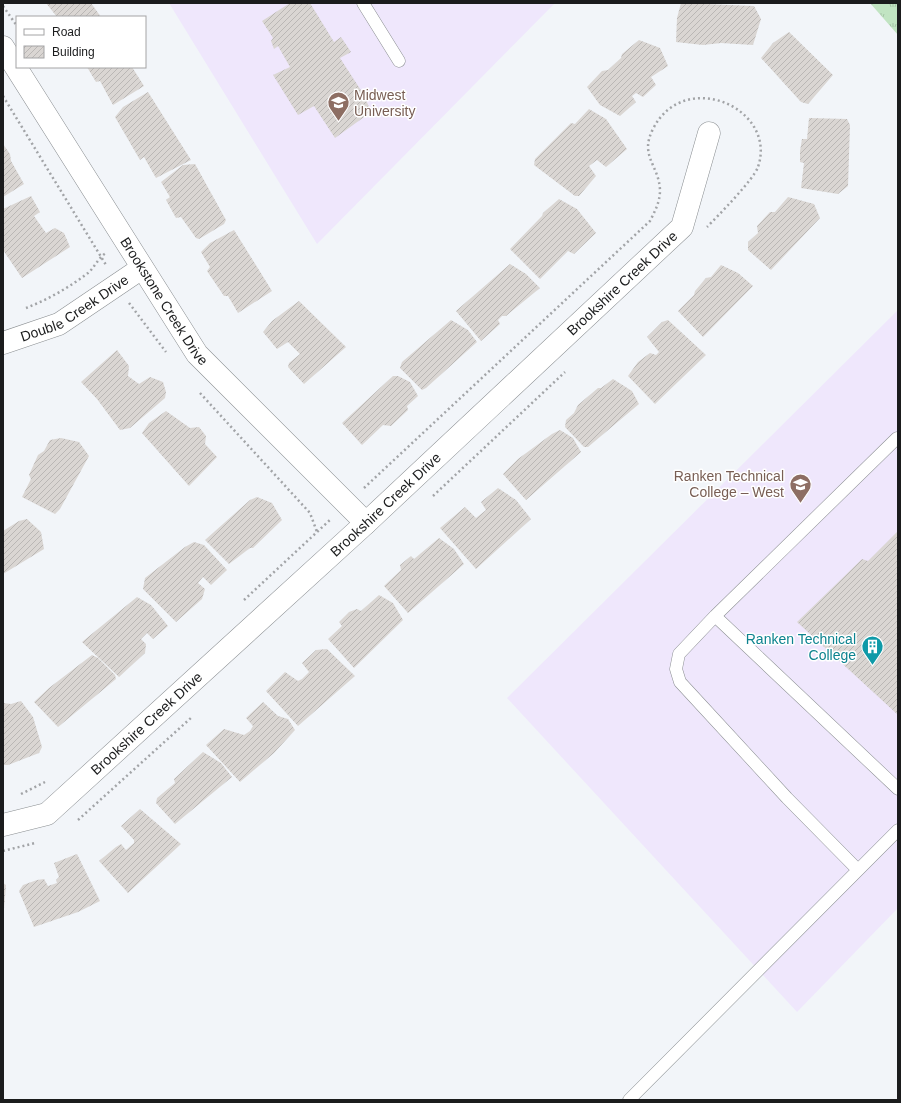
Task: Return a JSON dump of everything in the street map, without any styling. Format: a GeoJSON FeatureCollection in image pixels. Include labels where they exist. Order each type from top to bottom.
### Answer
{"type":"FeatureCollection","features":[{"type":"Feature","properties":{"kind":"street","name":"Brookstone Creek Drive"},"geometry":{"type":"LineString","coordinates":[[3,47],[16,68]]}},
{"type":"Feature","properties":{"kind":"street","name":"Brookstone Creek Drive"},"geometry":{"type":"LineString","coordinates":[[16,68],[197,354],[373,516]]}},
{"type":"Feature","properties":{"kind":"street","name":"Brookshire Creek Drive"},"geometry":{"type":"LineString","coordinates":[[3,825],[47,814],[373,516],[682,227],[710,133]]}},
{"type":"Feature","properties":{"kind":"street","name":"Double Creek Drive"},"geometry":{"type":"LineString","coordinates":[[3,343],[59,324],[142,268]]}},
{"type":"Feature","properties":{"kind":"lane"},"geometry":{"type":"LineString","coordinates":[[363,3],[399,61]]}},
{"type":"Feature","properties":{"kind":"lane"},"geometry":{"type":"LineString","coordinates":[[857,869],[787,798],[680,682],[676,669],[679,654],[715,616],[897,438]]}},
{"type":"Feature","properties":{"kind":"lane"},"geometry":{"type":"LineString","coordinates":[[715,616],[898,790]]}},
{"type":"Feature","properties":{"kind":"lane"},"geometry":{"type":"LineString","coordinates":[[629,1100],[857,869],[898,830]]}},
{"type":"Feature","properties":{"kind":"path"},"geometry":{"type":"LineString","coordinates":[[3,6],[16,25]]}},
{"type":"Feature","properties":{"kind":"path"},"geometry":{"type":"LineString","coordinates":[[22,310],[41,302],[89,272],[101,256],[126,242]]}},
{"type":"Feature","properties":{"kind":"path"},"geometry":{"type":"LineString","coordinates":[[362,490],[373,516]]}},
{"type":"Feature","properties":{"kind":"shaded area","name":"Midwest University"},"geometry":{"type":"Polygon","coordinates":[[[169,3],[555,3],[317,244],[169,3]]]}},
{"type":"Feature","properties":{"kind":"shaded area","name":"Ranken Technical College – West"},"geometry":{"type":"Polygon","coordinates":[[[898,310],[898,908],[797,1012],[507,698],[898,310]]]}},
{"type":"Feature","properties":{"kind":"green space"},"geometry":{"type":"Polygon","coordinates":[[[870,3],[898,3],[898,35],[870,3]]]}},
{"type":"Feature","properties":{"kind":"building"},"geometry":{"type":"Polygon","coordinates":[[[46,3],[91,3],[100,16],[56,16],[46,3]]]}},
{"type":"Feature","properties":{"kind":"building"},"geometry":{"type":"Polygon","coordinates":[[[290,3],[310,3],[334,42],[341,37],[351,52],[340,58],[364,95],[371,112],[335,138],[314,106],[298,115],[273,75],[290,67],[278,46],[274,49],[271,41],[273,38],[262,21],[290,3]]]}},
{"type":"Feature","properties":{"kind":"building"},"geometry":{"type":"Polygon","coordinates":[[[681,3],[754,6],[761,19],[753,45],[721,43],[703,45],[676,42],[677,18],[681,3]]]}},
{"type":"Feature","properties":{"kind":"building"},"geometry":{"type":"Polygon","coordinates":[[[789,32],[833,75],[808,104],[801,102],[761,58],[773,43],[789,32]]]}},
{"type":"Feature","properties":{"kind":"building"},"geometry":{"type":"Polygon","coordinates":[[[639,40],[660,48],[668,66],[651,77],[656,85],[643,97],[636,93],[632,96],[636,102],[620,116],[600,105],[587,87],[602,71],[608,70],[621,58],[622,54],[639,40]]]}},
{"type":"Feature","properties":{"kind":"building"},"geometry":{"type":"Polygon","coordinates":[[[88,68],[133,68],[144,86],[113,105],[100,81],[96,82],[88,68]]]}},
{"type":"Feature","properties":{"kind":"building"},"geometry":{"type":"Polygon","coordinates":[[[148,92],[191,160],[156,178],[144,157],[140,160],[115,117],[123,107],[148,92]]]}},
{"type":"Feature","properties":{"kind":"building"},"geometry":{"type":"Polygon","coordinates":[[[589,109],[606,119],[627,149],[606,167],[597,160],[589,166],[596,176],[579,196],[575,196],[534,165],[535,159],[571,123],[575,124],[589,109]]]}},
{"type":"Feature","properties":{"kind":"building"},"geometry":{"type":"Polygon","coordinates":[[[809,118],[847,119],[850,125],[848,186],[838,194],[801,188],[804,163],[800,162],[800,151],[802,139],[807,139],[809,118]]]}},
{"type":"Feature","properties":{"kind":"building"},"geometry":{"type":"Polygon","coordinates":[[[3,144],[10,154],[11,161],[24,184],[3,197],[3,144]]]}},
{"type":"Feature","properties":{"kind":"building"},"geometry":{"type":"Polygon","coordinates":[[[195,164],[226,220],[224,224],[199,239],[196,238],[181,217],[176,218],[166,200],[170,197],[161,182],[183,165],[195,164]]]}},
{"type":"Feature","properties":{"kind":"building"},"geometry":{"type":"Polygon","coordinates":[[[31,196],[40,212],[34,216],[46,233],[55,228],[64,233],[70,247],[22,278],[3,250],[3,209],[31,196]]]}},
{"type":"Feature","properties":{"kind":"building"},"geometry":{"type":"Polygon","coordinates":[[[788,197],[814,204],[820,218],[771,270],[748,250],[748,242],[758,233],[757,226],[770,212],[775,212],[788,197]]]}},
{"type":"Feature","properties":{"kind":"building"},"geometry":{"type":"Polygon","coordinates":[[[559,199],[577,209],[596,233],[574,254],[568,251],[540,279],[510,249],[542,216],[543,213],[559,199]]]}},
{"type":"Feature","properties":{"kind":"building"},"geometry":{"type":"Polygon","coordinates":[[[234,230],[272,291],[238,313],[228,296],[224,296],[207,271],[210,267],[201,252],[210,243],[234,230]]]}},
{"type":"Feature","properties":{"kind":"building"},"geometry":{"type":"Polygon","coordinates":[[[510,264],[526,274],[540,288],[506,316],[502,316],[498,320],[500,324],[481,341],[456,311],[510,264]]]}},
{"type":"Feature","properties":{"kind":"building"},"geometry":{"type":"Polygon","coordinates":[[[721,265],[738,273],[753,286],[703,337],[678,311],[694,295],[695,291],[706,278],[711,277],[721,265]]]}},
{"type":"Feature","properties":{"kind":"building"},"geometry":{"type":"Polygon","coordinates":[[[299,301],[346,347],[304,384],[288,367],[289,363],[300,354],[288,342],[277,349],[263,332],[272,321],[299,301]]]}},
{"type":"Feature","properties":{"kind":"building"},"geometry":{"type":"Polygon","coordinates":[[[451,320],[468,330],[477,342],[422,390],[400,368],[402,362],[451,320]]]}},
{"type":"Feature","properties":{"kind":"building"},"geometry":{"type":"Polygon","coordinates":[[[668,320],[706,355],[655,404],[628,376],[638,362],[650,353],[656,355],[659,352],[647,337],[662,322],[668,320]]]}},
{"type":"Feature","properties":{"kind":"building"},"geometry":{"type":"Polygon","coordinates":[[[117,350],[129,366],[128,376],[139,384],[150,377],[163,382],[166,392],[165,398],[130,428],[120,430],[97,399],[81,382],[117,350]]]}},
{"type":"Feature","properties":{"kind":"building"},"geometry":{"type":"Polygon","coordinates":[[[393,376],[398,376],[410,382],[418,396],[407,406],[408,410],[391,426],[383,425],[362,445],[342,423],[393,376]]]}},
{"type":"Feature","properties":{"kind":"building"},"geometry":{"type":"Polygon","coordinates":[[[613,379],[632,391],[639,404],[588,447],[584,447],[565,427],[566,420],[574,413],[578,405],[598,388],[601,388],[613,379]]]}},
{"type":"Feature","properties":{"kind":"building"},"geometry":{"type":"Polygon","coordinates":[[[166,411],[190,428],[199,427],[206,436],[205,444],[217,457],[189,486],[142,433],[149,423],[166,411]]]}},
{"type":"Feature","properties":{"kind":"building"},"geometry":{"type":"Polygon","coordinates":[[[560,430],[573,438],[581,452],[526,500],[503,474],[518,459],[552,434],[560,430]]]}},
{"type":"Feature","properties":{"kind":"building"},"geometry":{"type":"Polygon","coordinates":[[[61,438],[79,442],[89,456],[60,509],[55,514],[22,497],[31,479],[29,475],[38,455],[44,451],[50,440],[61,438]]]}},
{"type":"Feature","properties":{"kind":"building"},"geometry":{"type":"Polygon","coordinates":[[[498,488],[516,500],[531,519],[476,569],[440,528],[465,507],[476,518],[486,510],[481,502],[498,488]]]}},
{"type":"Feature","properties":{"kind":"building"},"geometry":{"type":"Polygon","coordinates":[[[257,497],[272,503],[282,520],[253,548],[250,548],[229,564],[205,540],[250,500],[257,497]]]}},
{"type":"Feature","properties":{"kind":"building"},"geometry":{"type":"Polygon","coordinates":[[[27,519],[41,532],[44,549],[3,574],[3,531],[19,521],[27,519]]]}},
{"type":"Feature","properties":{"kind":"building","name":"Ranken Technical College"},"geometry":{"type":"Polygon","coordinates":[[[898,531],[897,714],[797,622],[862,559],[868,561],[898,531]]]}},
{"type":"Feature","properties":{"kind":"building"},"geometry":{"type":"Polygon","coordinates":[[[439,538],[454,549],[464,564],[408,613],[384,586],[401,570],[400,565],[411,556],[414,559],[439,538]]]}},
{"type":"Feature","properties":{"kind":"building"},"geometry":{"type":"Polygon","coordinates":[[[194,542],[204,545],[227,570],[211,585],[203,577],[198,583],[205,589],[202,599],[176,622],[143,589],[145,578],[185,547],[194,542]]]}},
{"type":"Feature","properties":{"kind":"building"},"geometry":{"type":"Polygon","coordinates":[[[379,595],[393,603],[403,620],[354,668],[328,639],[342,626],[339,622],[349,612],[357,609],[361,611],[379,595]]]}},
{"type":"Feature","properties":{"kind":"building"},"geometry":{"type":"Polygon","coordinates":[[[137,597],[151,605],[168,626],[153,639],[147,633],[141,639],[146,644],[145,653],[119,677],[82,642],[137,597]]]}},
{"type":"Feature","properties":{"kind":"building"},"geometry":{"type":"Polygon","coordinates":[[[327,649],[355,676],[298,726],[266,691],[285,672],[298,681],[302,679],[309,672],[302,663],[316,650],[327,649]]]}},
{"type":"Feature","properties":{"kind":"building"},"geometry":{"type":"Polygon","coordinates":[[[92,655],[98,658],[115,675],[116,679],[58,727],[34,702],[49,688],[92,655]]]}},
{"type":"Feature","properties":{"kind":"building"},"geometry":{"type":"Polygon","coordinates":[[[21,701],[33,717],[42,747],[39,753],[8,765],[3,765],[3,703],[11,704],[21,701]]]}},
{"type":"Feature","properties":{"kind":"building"},"geometry":{"type":"Polygon","coordinates":[[[263,702],[278,716],[288,719],[295,730],[274,753],[240,782],[206,745],[224,729],[244,735],[250,731],[253,726],[246,718],[263,702]]]}},
{"type":"Feature","properties":{"kind":"building"},"geometry":{"type":"Polygon","coordinates":[[[203,752],[221,763],[232,777],[175,824],[156,803],[157,798],[175,783],[174,779],[203,752]]]}},
{"type":"Feature","properties":{"kind":"building"},"geometry":{"type":"Polygon","coordinates":[[[140,809],[181,844],[128,893],[99,861],[121,844],[126,850],[134,843],[134,840],[121,826],[140,809]]]}},
{"type":"Feature","properties":{"kind":"building"},"geometry":{"type":"Polygon","coordinates":[[[77,854],[100,901],[78,912],[34,927],[19,891],[23,885],[37,880],[44,879],[48,886],[57,883],[56,880],[59,877],[54,863],[77,854]]]}},
{"type":"Feature","properties":{"kind":"building"},"geometry":{"type":"Polygon","coordinates":[[[3,883],[6,885],[4,909],[3,909],[3,883]]]}},
{"type":"Feature","properties":{"kind":"place","name":"Midwest University"},"geometry":{"type":"Point","coordinates":[339,122]}},
{"type":"Feature","properties":{"kind":"place","name":"Ranken Technical College – West"},"geometry":{"type":"Point","coordinates":[800,504]}},
{"type":"Feature","properties":{"kind":"place","name":"Ranken Technical College"},"geometry":{"type":"Point","coordinates":[872,666]}}]}
